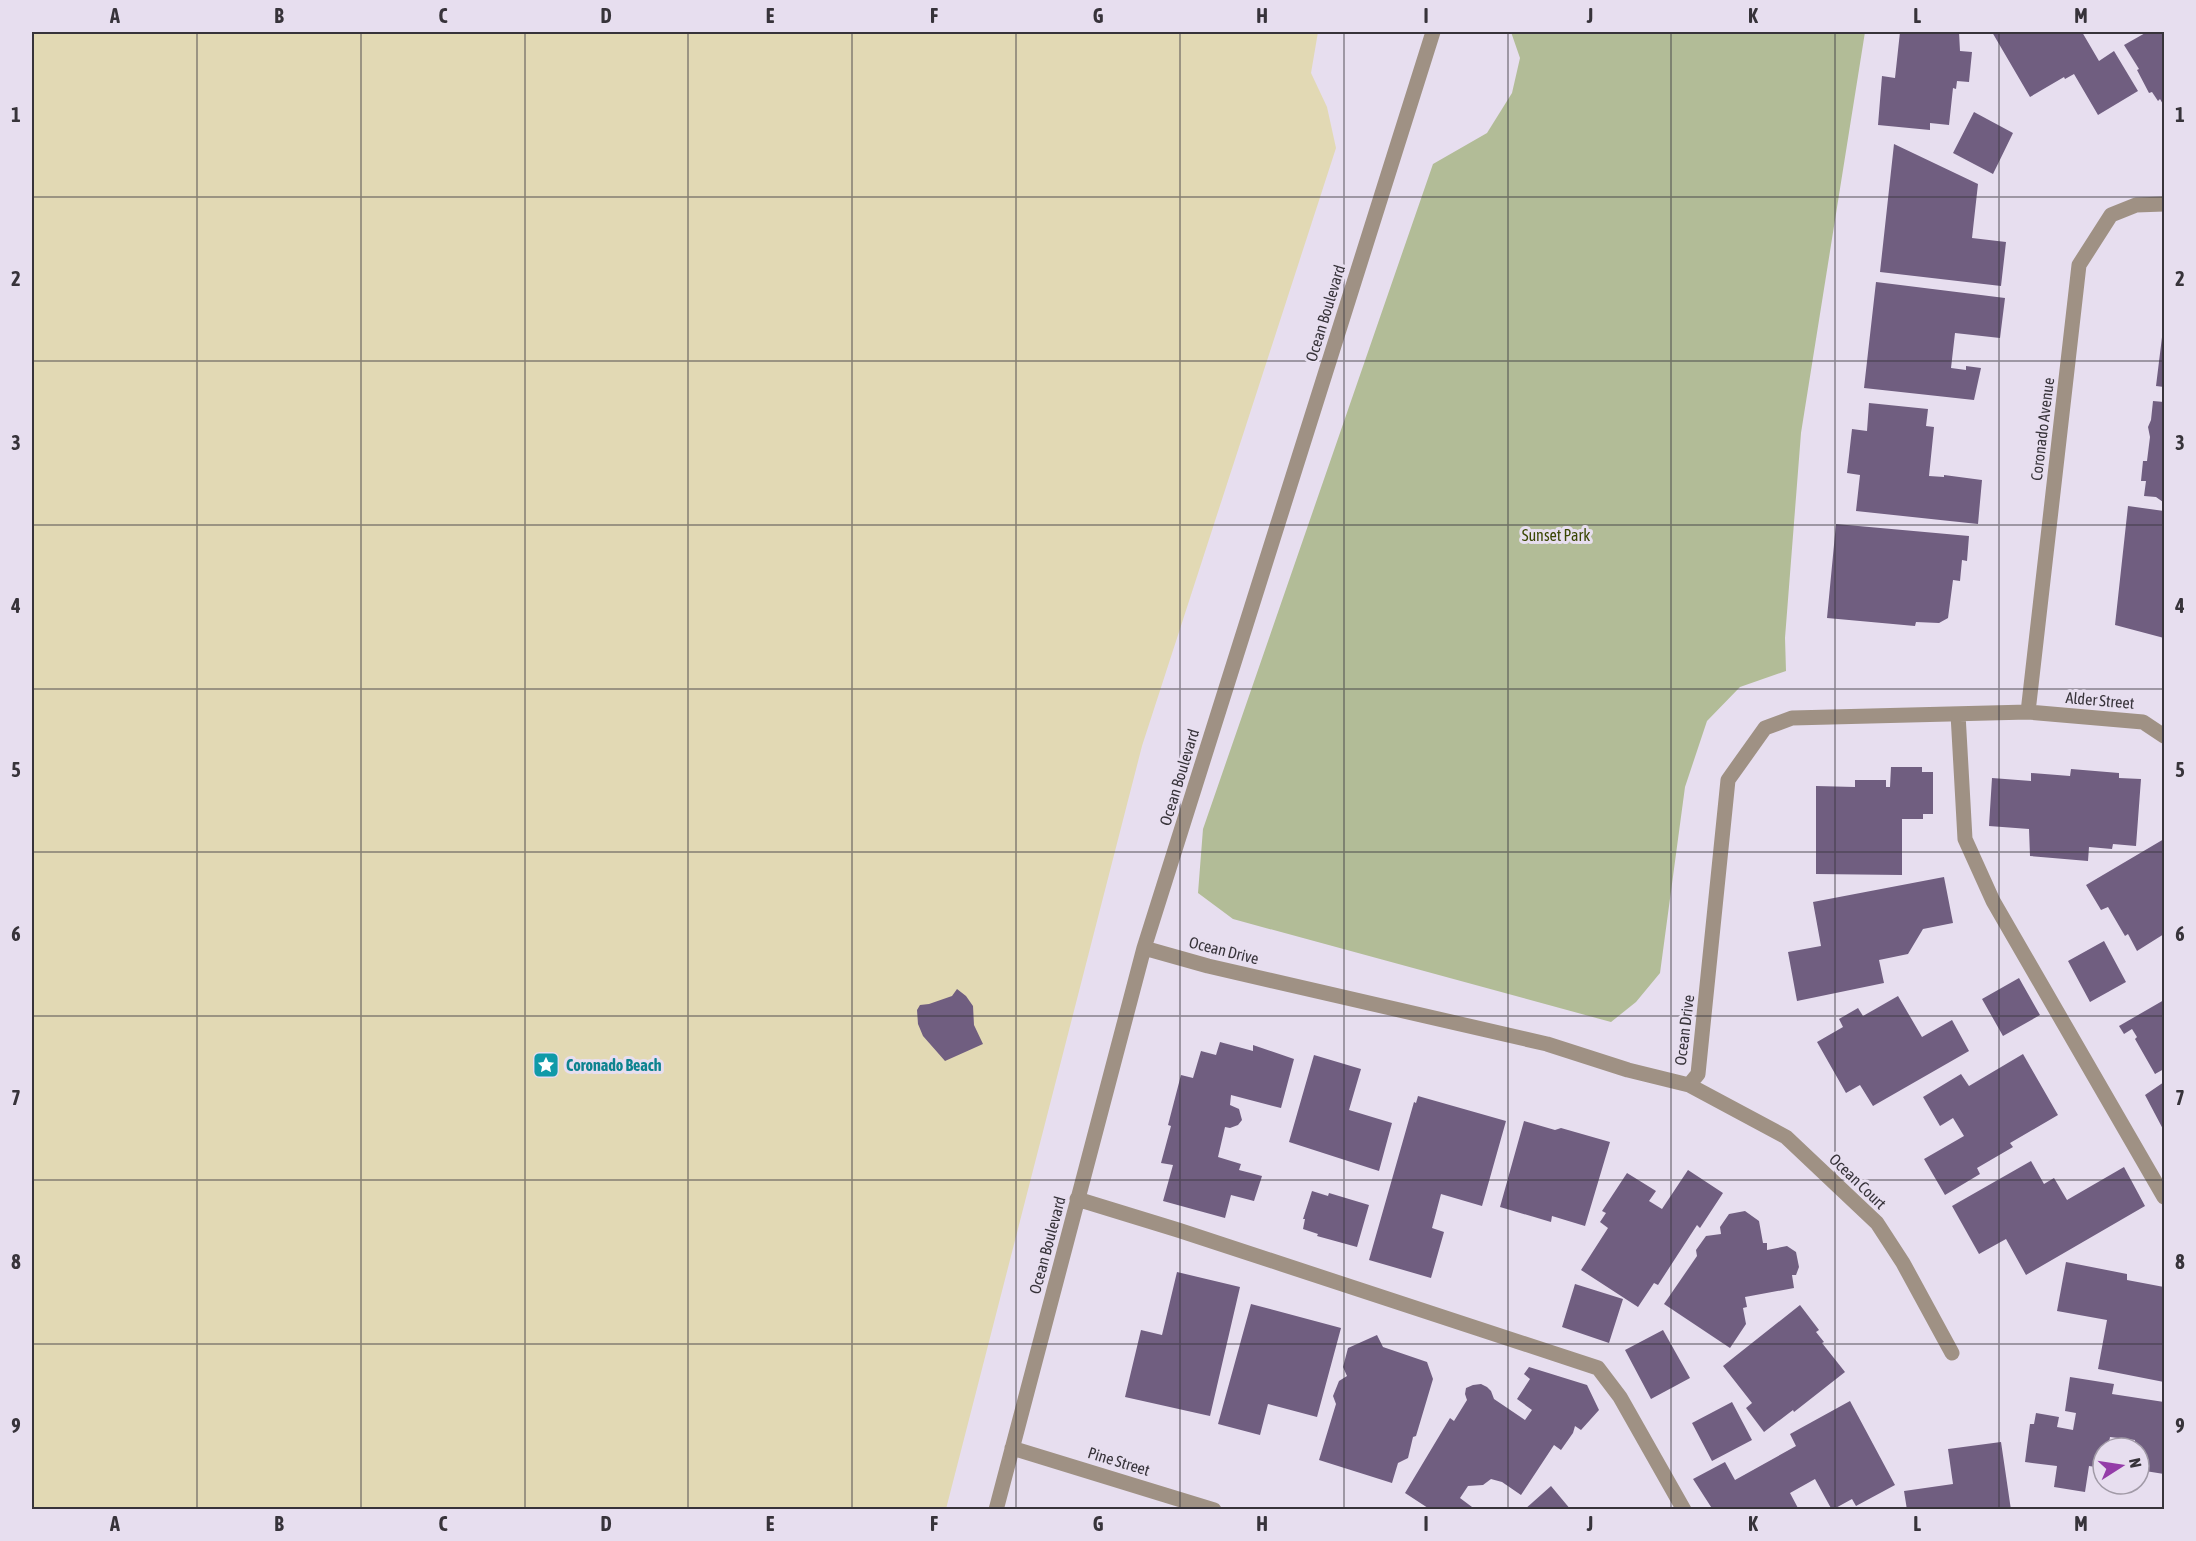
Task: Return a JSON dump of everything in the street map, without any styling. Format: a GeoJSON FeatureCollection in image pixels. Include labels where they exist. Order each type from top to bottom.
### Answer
{"type":"FeatureCollection","features":[{"type":"Feature","properties":{"kind":"street","name":"Ocean Boulevard"},"geometry":{"type":"LineString","coordinates":[[996,1509],[1144,948],[1433,32]]}},
{"type":"Feature","properties":{"kind":"street","name":"Coronado Avenue"},"geometry":{"type":"LineString","coordinates":[[2028,712],[2079,265],[2110,215],[2136,205],[2164,204]]}},
{"type":"Feature","properties":{"kind":"street","name":"Ocean Drive"},"geometry":{"type":"LineString","coordinates":[[1144,948],[1219,969],[1547,1044],[1628,1070],[1689,1085],[1698,1074],[1728,780],[1765,728],[1792,718],[2028,712]]}},
{"type":"Feature","properties":{"kind":"street","name":"Alder Street"},"geometry":{"type":"LineString","coordinates":[[2028,712],[2143,722],[2164,736]]}},
{"type":"Feature","properties":{"kind":"street"},"geometry":{"type":"LineString","coordinates":[[1958,714],[1965,839],[1993,901],[2164,1197]]}},
{"type":"Feature","properties":{"kind":"street","name":"Ocean Court"},"geometry":{"type":"LineString","coordinates":[[1689,1085],[1786,1137],[1876,1223],[1903,1263],[1952,1353]]}},
{"type":"Feature","properties":{"kind":"street"},"geometry":{"type":"LineString","coordinates":[[1077,1199],[1598,1368],[1620,1397],[1684,1509]]}},
{"type":"Feature","properties":{"kind":"street","name":"Pine Street"},"geometry":{"type":"LineString","coordinates":[[1012,1448],[1214,1509]]}},
{"type":"Feature","properties":{"kind":"green space","name":"Sunset Park"},"geometry":{"type":"Polygon","coordinates":[[[1511,32],[1865,32],[1801,433],[1785,638],[1786,671],[1740,687],[1707,721],[1685,787],[1660,973],[1636,1002],[1611,1022],[1233,919],[1198,893],[1203,829],[1433,164],[1487,133],[1512,93],[1520,58],[1511,32]]]}},
{"type":"Feature","properties":{"kind":"sand","name":"Coronado Beach"},"geometry":{"type":"Polygon","coordinates":[[[32,32],[1318,32],[1311,73],[1327,107],[1336,148],[1142,746],[946,1509],[32,1509],[32,32]]]}},
{"type":"Feature","properties":{"kind":"building"},"geometry":{"type":"Polygon","coordinates":[[[1900,32],[1959,32],[1960,51],[1972,52],[1969,82],[1957,81],[1956,89],[1953,88],[1949,125],[1930,123],[1930,130],[1878,125],[1882,76],[1895,78],[1900,32]]]}},
{"type":"Feature","properties":{"kind":"building"},"geometry":{"type":"Polygon","coordinates":[[[1992,32],[2082,32],[2099,61],[2114,51],[2138,91],[2098,115],[2074,74],[2065,79],[2064,77],[2030,97],[1992,32]]]}},
{"type":"Feature","properties":{"kind":"building"},"geometry":{"type":"Polygon","coordinates":[[[2147,32],[2164,32],[2164,106],[2152,92],[2149,93],[2137,70],[2139,69],[2124,45],[2147,32]]]}},
{"type":"Feature","properties":{"kind":"building"},"geometry":{"type":"Polygon","coordinates":[[[1974,112],[2013,133],[1993,174],[1953,153],[1974,112]]]}},
{"type":"Feature","properties":{"kind":"building"},"geometry":{"type":"Polygon","coordinates":[[[1894,144],[1978,184],[1972,238],[2006,242],[2001,286],[1880,272],[1894,144]]]}},
{"type":"Feature","properties":{"kind":"building"},"geometry":{"type":"Polygon","coordinates":[[[1876,282],[2005,298],[2000,338],[1955,333],[1951,368],[1966,370],[1966,366],[1981,368],[1974,400],[1864,388],[1876,282]]]}},
{"type":"Feature","properties":{"kind":"building"},"geometry":{"type":"Polygon","coordinates":[[[2164,329],[2164,387],[2156,386],[2164,329]]]}},
{"type":"Feature","properties":{"kind":"building"},"geometry":{"type":"Polygon","coordinates":[[[2153,401],[2164,402],[2163,502],[2156,497],[2144,496],[2146,481],[2141,481],[2143,461],[2147,461],[2150,437],[2148,427],[2153,401]]]}},
{"type":"Feature","properties":{"kind":"building"},"geometry":{"type":"Polygon","coordinates":[[[1869,403],[1928,409],[1926,426],[1934,427],[1929,476],[1944,477],[1944,475],[1982,480],[1978,524],[1856,511],[1860,475],[1847,473],[1852,429],[1867,431],[1869,403]]]}},
{"type":"Feature","properties":{"kind":"building"},"geometry":{"type":"Polygon","coordinates":[[[2128,506],[2164,511],[2164,638],[2115,625],[2128,506]]]}},
{"type":"Feature","properties":{"kind":"building"},"geometry":{"type":"Polygon","coordinates":[[[1836,524],[1969,536],[1967,561],[1962,560],[1960,581],[1953,580],[1948,618],[1939,623],[1916,622],[1915,626],[1827,618],[1836,524]]]}},
{"type":"Feature","properties":{"kind":"building"},"geometry":{"type":"Polygon","coordinates":[[[1891,767],[1922,767],[1922,772],[1933,772],[1933,814],[1923,814],[1923,819],[1902,819],[1902,875],[1816,874],[1816,786],[1855,787],[1855,780],[1886,780],[1886,787],[1890,787],[1891,767]]]}},
{"type":"Feature","properties":{"kind":"building"},"geometry":{"type":"Polygon","coordinates":[[[2071,769],[2119,773],[2119,778],[2141,779],[2136,846],[2113,844],[2112,849],[2089,847],[2088,861],[2030,856],[2029,829],[1989,826],[1992,778],[2031,781],[2031,773],[2070,776],[2071,769]]]}},
{"type":"Feature","properties":{"kind":"building"},"geometry":{"type":"Polygon","coordinates":[[[2164,839],[2164,934],[2137,951],[2128,934],[2125,936],[2108,907],[2101,910],[2086,885],[2164,839]]]}},
{"type":"Feature","properties":{"kind":"building"},"geometry":{"type":"Polygon","coordinates":[[[1944,877],[1953,923],[1923,929],[1908,954],[1879,960],[1884,983],[1797,1001],[1788,952],[1821,946],[1813,902],[1944,877]]]}},
{"type":"Feature","properties":{"kind":"building"},"geometry":{"type":"Polygon","coordinates":[[[2104,941],[2126,982],[2090,1002],[2068,961],[2104,941]]]}},
{"type":"Feature","properties":{"kind":"building"},"geometry":{"type":"Polygon","coordinates":[[[2019,978],[2040,1015],[2003,1036],[1982,999],[2019,978]]]}},
{"type":"Feature","properties":{"kind":"building"},"geometry":{"type":"Polygon","coordinates":[[[957,989],[973,1006],[974,1025],[983,1044],[945,1061],[923,1036],[918,1024],[917,1010],[920,1005],[952,996],[957,989]]]}},
{"type":"Feature","properties":{"kind":"building"},"geometry":{"type":"Polygon","coordinates":[[[1898,996],[1922,1037],[1952,1020],[1969,1051],[1873,1106],[1860,1085],[1846,1093],[1817,1042],[1843,1027],[1839,1019],[1858,1008],[1863,1016],[1898,996]]]}},
{"type":"Feature","properties":{"kind":"building"},"geometry":{"type":"Polygon","coordinates":[[[2164,1000],[2164,1069],[2155,1074],[2135,1039],[2137,1037],[2132,1029],[2124,1034],[2119,1026],[2164,1000]]]}},
{"type":"Feature","properties":{"kind":"building"},"geometry":{"type":"Polygon","coordinates":[[[1220,1042],[1253,1051],[1253,1045],[1294,1059],[1281,1108],[1231,1095],[1230,1105],[1239,1109],[1242,1120],[1238,1125],[1225,1127],[1218,1157],[1241,1164],[1239,1170],[1262,1176],[1254,1201],[1231,1195],[1225,1218],[1163,1201],[1173,1165],[1161,1163],[1181,1075],[1193,1078],[1201,1051],[1216,1055],[1220,1042]]]}},
{"type":"Feature","properties":{"kind":"building"},"geometry":{"type":"Polygon","coordinates":[[[2023,1054],[2058,1115],[2010,1143],[2013,1147],[1977,1168],[1980,1174],[1945,1195],[1924,1159],[1964,1136],[1953,1118],[1940,1126],[1923,1097],[1961,1074],[1969,1086],[2023,1054]]]}},
{"type":"Feature","properties":{"kind":"building"},"geometry":{"type":"Polygon","coordinates":[[[1314,1055],[1361,1069],[1349,1110],[1392,1123],[1379,1171],[1289,1142],[1314,1055]]]}},
{"type":"Feature","properties":{"kind":"building"},"geometry":{"type":"Polygon","coordinates":[[[2164,1082],[2164,1131],[2145,1095],[2164,1082]]]}},
{"type":"Feature","properties":{"kind":"building"},"geometry":{"type":"Polygon","coordinates":[[[1418,1096],[1506,1121],[1482,1206],[1441,1194],[1432,1228],[1444,1232],[1431,1278],[1369,1260],[1414,1102],[1416,1103],[1418,1096]]]}},
{"type":"Feature","properties":{"kind":"building"},"geometry":{"type":"Polygon","coordinates":[[[1524,1121],[1555,1130],[1561,1128],[1610,1142],[1585,1226],[1552,1216],[1551,1222],[1500,1207],[1524,1121]]]}},
{"type":"Feature","properties":{"kind":"building"},"geometry":{"type":"Polygon","coordinates":[[[2031,1161],[2044,1184],[2054,1178],[2067,1200],[2124,1167],[2145,1206],[2026,1275],[2006,1239],[1979,1254],[1952,1206],[2031,1161]]]}},
{"type":"Feature","properties":{"kind":"building"},"geometry":{"type":"Polygon","coordinates":[[[1688,1170],[1723,1193],[1700,1228],[1697,1225],[1658,1285],[1654,1283],[1638,1307],[1581,1270],[1608,1228],[1600,1222],[1606,1213],[1602,1211],[1627,1173],[1656,1191],[1649,1201],[1662,1209],[1688,1170]]]}},
{"type":"Feature","properties":{"kind":"building"},"geometry":{"type":"Polygon","coordinates":[[[1312,1191],[1328,1196],[1329,1193],[1369,1205],[1357,1247],[1317,1236],[1318,1234],[1303,1229],[1305,1219],[1303,1219],[1312,1191]]]}},
{"type":"Feature","properties":{"kind":"building"},"geometry":{"type":"Polygon","coordinates":[[[1745,1211],[1759,1221],[1763,1243],[1767,1243],[1767,1250],[1787,1246],[1796,1252],[1799,1267],[1796,1275],[1792,1275],[1794,1288],[1745,1297],[1747,1307],[1743,1308],[1746,1324],[1730,1348],[1664,1304],[1697,1256],[1696,1250],[1706,1236],[1721,1234],[1720,1227],[1729,1214],[1745,1211]]]}},
{"type":"Feature","properties":{"kind":"building"},"geometry":{"type":"Polygon","coordinates":[[[2066,1262],[2127,1274],[2127,1280],[2164,1287],[2164,1382],[2098,1369],[2107,1320],[2057,1311],[2066,1262]]]}},
{"type":"Feature","properties":{"kind":"building"},"geometry":{"type":"Polygon","coordinates":[[[1177,1272],[1240,1287],[1210,1416],[1125,1397],[1141,1330],[1162,1335],[1177,1272]]]}},
{"type":"Feature","properties":{"kind":"building"},"geometry":{"type":"Polygon","coordinates":[[[1575,1284],[1623,1299],[1609,1343],[1562,1327],[1575,1284]]]}},
{"type":"Feature","properties":{"kind":"building"},"geometry":{"type":"Polygon","coordinates":[[[1251,1304],[1341,1328],[1317,1417],[1268,1404],[1260,1435],[1218,1424],[1251,1304]]]}},
{"type":"Feature","properties":{"kind":"building"},"geometry":{"type":"Polygon","coordinates":[[[1800,1305],[1819,1330],[1816,1332],[1824,1342],[1822,1343],[1845,1372],[1764,1432],[1746,1408],[1752,1403],[1723,1366],[1800,1305]]]}},
{"type":"Feature","properties":{"kind":"building"},"geometry":{"type":"Polygon","coordinates":[[[1663,1330],[1690,1378],[1651,1399],[1625,1350],[1663,1330]]]}},
{"type":"Feature","properties":{"kind":"building"},"geometry":{"type":"Polygon","coordinates":[[[1377,1335],[1383,1347],[1427,1362],[1433,1379],[1408,1458],[1398,1463],[1392,1483],[1319,1460],[1336,1404],[1333,1396],[1339,1381],[1347,1376],[1343,1367],[1348,1348],[1377,1335]]]}},
{"type":"Feature","properties":{"kind":"building"},"geometry":{"type":"Polygon","coordinates":[[[1529,1367],[1587,1385],[1599,1410],[1581,1430],[1575,1426],[1561,1450],[1554,1445],[1521,1495],[1502,1482],[1491,1479],[1483,1485],[1468,1486],[1460,1498],[1476,1510],[1431,1510],[1405,1493],[1450,1418],[1454,1421],[1467,1400],[1466,1388],[1481,1384],[1487,1387],[1494,1399],[1525,1420],[1532,1410],[1517,1399],[1530,1379],[1524,1374],[1529,1367]]]}},
{"type":"Feature","properties":{"kind":"building"},"geometry":{"type":"Polygon","coordinates":[[[2070,1377],[2114,1384],[2112,1394],[2164,1402],[2164,1474],[2151,1472],[2151,1436],[2091,1436],[2091,1466],[2089,1466],[2085,1492],[2054,1487],[2057,1466],[2025,1462],[2030,1424],[2034,1424],[2036,1413],[2059,1417],[2057,1427],[2073,1430],[2076,1413],[2065,1411],[2070,1377]]]}},
{"type":"Feature","properties":{"kind":"building"},"geometry":{"type":"Polygon","coordinates":[[[1850,1401],[1895,1485],[1856,1506],[1852,1499],[1832,1510],[1815,1479],[1790,1493],[1799,1510],[1713,1510],[1693,1479],[1725,1462],[1735,1480],[1796,1446],[1790,1434],[1850,1401]]]}},
{"type":"Feature","properties":{"kind":"building"},"geometry":{"type":"Polygon","coordinates":[[[1732,1402],[1752,1440],[1712,1461],[1692,1423],[1732,1402]]]}},
{"type":"Feature","properties":{"kind":"building"},"geometry":{"type":"Polygon","coordinates":[[[2001,1442],[2011,1510],[1907,1510],[1904,1491],[1953,1484],[1948,1449],[2001,1442]]]}},
{"type":"Feature","properties":{"kind":"building"},"geometry":{"type":"Polygon","coordinates":[[[1551,1486],[1571,1510],[1524,1510],[1551,1486]]]}},
{"type":"Feature","properties":{"kind":"place","name":"Coronado Beach"},"geometry":{"type":"Point","coordinates":[546,1065]}}]}
